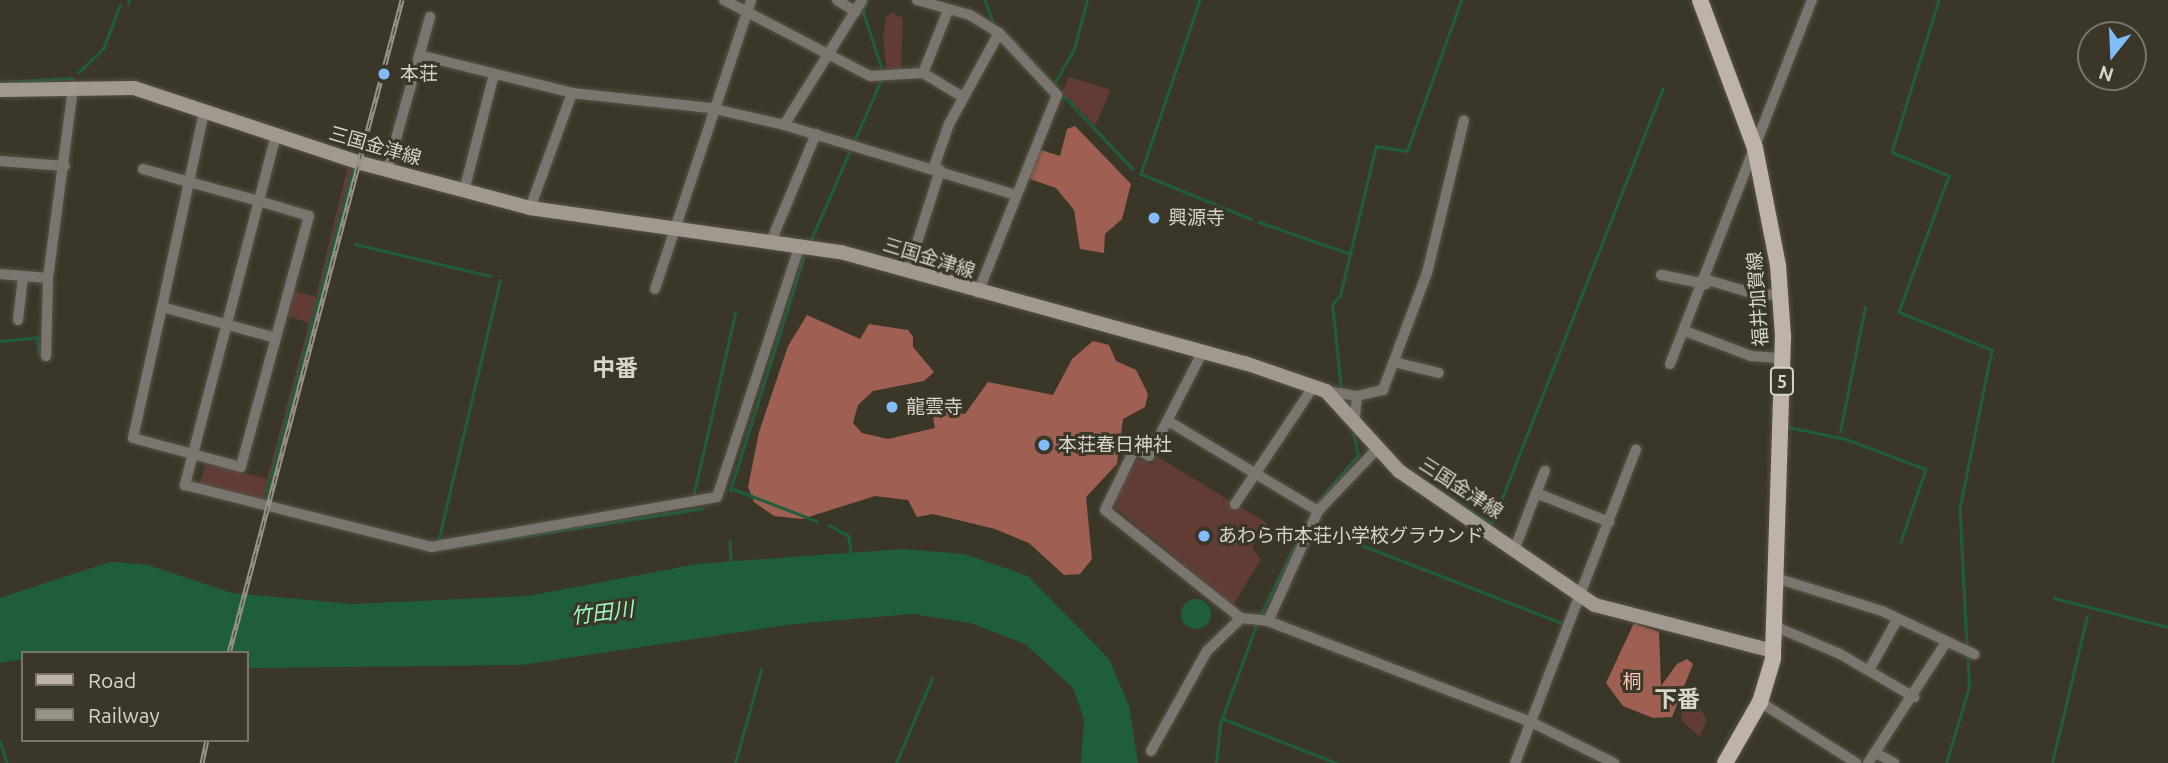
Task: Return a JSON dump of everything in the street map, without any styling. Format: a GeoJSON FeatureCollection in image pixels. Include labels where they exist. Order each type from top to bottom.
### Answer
{"type":"FeatureCollection","features":[{"type":"Feature","properties":{"kind":"main road","name":"福井加賀線"},"geometry":{"type":"LineString","coordinates":[[1700,0],[1755,148],[1781,294],[1783,358],[1773,651],[1760,702],[1725,763]]}},
{"type":"Feature","properties":{"kind":"main road","name":"三国金津線"},"geometry":{"type":"LineString","coordinates":[[0,90],[134,88],[387,170],[530,208],[805,245],[1203,351],[1319,389],[1355,418],[1377,449],[1399,471],[1515,548],[1581,596],[1773,651]]}},
{"type":"Feature","properties":{"kind":"street"},"geometry":{"type":"LineString","coordinates":[[724,0],[822,55],[870,76],[923,73],[963,97]]}},
{"type":"Feature","properties":{"kind":"street"},"geometry":{"type":"LineString","coordinates":[[655,289],[710,108],[751,0]]}},
{"type":"Feature","properties":{"kind":"street"},"geometry":{"type":"LineString","coordinates":[[837,0],[856,12]]}},
{"type":"Feature","properties":{"kind":"street"},"geometry":{"type":"LineString","coordinates":[[784,125],[822,55],[856,12],[862,0]]}},
{"type":"Feature","properties":{"kind":"street"},"geometry":{"type":"LineString","coordinates":[[918,0],[947,13],[970,15],[999,33],[1057,95],[1012,194],[978,293]]}},
{"type":"Feature","properties":{"kind":"street"},"geometry":{"type":"LineString","coordinates":[[1670,364],[1707,282],[1717,240],[1812,0]]}},
{"type":"Feature","properties":{"kind":"street"},"geometry":{"type":"LineString","coordinates":[[923,73],[947,13]]}},
{"type":"Feature","properties":{"kind":"street"},"geometry":{"type":"LineString","coordinates":[[387,170],[430,17]]}},
{"type":"Feature","properties":{"kind":"street"},"geometry":{"type":"LineString","coordinates":[[908,271],[937,169],[963,97],[999,33]]}},
{"type":"Feature","properties":{"kind":"street"},"geometry":{"type":"LineString","coordinates":[[419,55],[572,93],[710,108],[784,125],[937,169],[1012,194]]}},
{"type":"Feature","properties":{"kind":"street"},"geometry":{"type":"LineString","coordinates":[[464,191],[494,74]]}},
{"type":"Feature","properties":{"kind":"street"},"geometry":{"type":"LineString","coordinates":[[46,356],[48,278],[65,166],[72,87]]}},
{"type":"Feature","properties":{"kind":"street"},"geometry":{"type":"LineString","coordinates":[[530,208],[572,93]]}},
{"type":"Feature","properties":{"kind":"street"},"geometry":{"type":"LineString","coordinates":[[143,169],[188,182],[259,201],[309,216],[241,467],[133,438],[188,182],[204,112]]}},
{"type":"Feature","properties":{"kind":"street"},"geometry":{"type":"LineString","coordinates":[[1235,504],[1319,389],[1357,396],[1383,390],[1427,273],[1464,120]]}},
{"type":"Feature","properties":{"kind":"street"},"geometry":{"type":"LineString","coordinates":[[772,239],[816,134]]}},
{"type":"Feature","properties":{"kind":"street"},"geometry":{"type":"LineString","coordinates":[[276,135],[185,485],[431,547],[703,504],[717,497],[805,245]]}},
{"type":"Feature","properties":{"kind":"street"},"geometry":{"type":"LineString","coordinates":[[0,161],[65,166]]}},
{"type":"Feature","properties":{"kind":"street"},"geometry":{"type":"LineString","coordinates":[[0,274],[48,278]]}},
{"type":"Feature","properties":{"kind":"street"},"geometry":{"type":"LineString","coordinates":[[1661,275],[1707,282],[1758,295],[1781,294]]}},
{"type":"Feature","properties":{"kind":"street"},"geometry":{"type":"LineString","coordinates":[[18,320],[23,277]]}},
{"type":"Feature","properties":{"kind":"street"},"geometry":{"type":"LineString","coordinates":[[162,307],[276,338]]}},
{"type":"Feature","properties":{"kind":"street"},"geometry":{"type":"LineString","coordinates":[[1685,331],[1751,356],[1783,358]]}},
{"type":"Feature","properties":{"kind":"street"},"geometry":{"type":"LineString","coordinates":[[1203,351],[1149,456],[1135,448],[1105,510],[1241,618],[1268,621],[1531,722],[1614,763]]}},
{"type":"Feature","properties":{"kind":"street"},"geometry":{"type":"LineString","coordinates":[[1394,362],[1438,373]]}},
{"type":"Feature","properties":{"kind":"street"},"geometry":{"type":"LineString","coordinates":[[1355,418],[1357,396]]}},
{"type":"Feature","properties":{"kind":"street"},"geometry":{"type":"LineString","coordinates":[[1168,421],[1253,477],[1318,511]]}},
{"type":"Feature","properties":{"kind":"street"},"geometry":{"type":"LineString","coordinates":[[1268,621],[1318,511],[1377,449]]}},
{"type":"Feature","properties":{"kind":"street"},"geometry":{"type":"LineString","coordinates":[[1515,763],[1636,450]]}},
{"type":"Feature","properties":{"kind":"street"},"geometry":{"type":"LineString","coordinates":[[1515,548],[1545,471]]}},
{"type":"Feature","properties":{"kind":"street"},"geometry":{"type":"LineString","coordinates":[[1536,493],[1609,522]]}},
{"type":"Feature","properties":{"kind":"street"},"geometry":{"type":"LineString","coordinates":[[1776,578],[1897,620],[1973,654]]}},
{"type":"Feature","properties":{"kind":"street"},"geometry":{"type":"LineString","coordinates":[[1151,751],[1207,651],[1241,618]]}},
{"type":"Feature","properties":{"kind":"street"},"geometry":{"type":"LineString","coordinates":[[1869,670],[1897,620]]}},
{"type":"Feature","properties":{"kind":"street"},"geometry":{"type":"LineString","coordinates":[[1774,626],[1869,670],[1913,697]]}},
{"type":"Feature","properties":{"kind":"street"},"geometry":{"type":"LineString","coordinates":[[1868,763],[1913,697],[1945,643]]}},
{"type":"Feature","properties":{"kind":"street"},"geometry":{"type":"LineString","coordinates":[[1760,702],[1856,763]]}},
{"type":"Feature","properties":{"kind":"street"},"geometry":{"type":"LineString","coordinates":[[1875,753],[1895,763]]}},
{"type":"Feature","properties":{"kind":"shaded area"},"geometry":{"type":"Polygon","coordinates":[[[892,13],[903,18],[901,73],[887,71],[883,37],[886,17],[892,13]]]}},
{"type":"Feature","properties":{"kind":"shaded area"},"geometry":{"type":"Polygon","coordinates":[[[1069,77],[1111,90],[1095,126],[1062,92],[1069,77]]]}},
{"type":"Feature","properties":{"kind":"shaded area"},"geometry":{"type":"Polygon","coordinates":[[[347,169],[355,171],[271,504],[199,486],[206,463],[267,479],[309,323],[288,316],[294,291],[316,297],[347,169]]]}},
{"type":"Feature","properties":{"kind":"shaded area","name":"あわら市本荘小学校グラウンド"},"geometry":{"type":"Polygon","coordinates":[[[1158,457],[1267,523],[1252,548],[1261,559],[1233,605],[1111,504],[1138,458],[1152,465],[1158,457]]]}},
{"type":"Feature","properties":{"kind":"shaded area"},"geometry":{"type":"Polygon","coordinates":[[[1694,699],[1707,720],[1700,737],[1681,720],[1683,702],[1694,699]]]}},
{"type":"Feature","properties":{"kind":"green space"},"geometry":{"type":"Polygon","coordinates":[[[1075,126],[1131,184],[1122,219],[1105,234],[1104,253],[1080,249],[1074,210],[1056,188],[1027,178],[1038,149],[1060,156],[1067,129],[1075,126]]]}},
{"type":"Feature","properties":{"kind":"green space"},"geometry":{"type":"Polygon","coordinates":[[[807,315],[860,339],[869,324],[908,330],[913,337],[913,347],[934,372],[924,381],[873,391],[858,405],[853,423],[862,433],[888,439],[935,428],[933,418],[944,412],[965,414],[988,382],[1053,395],[1072,359],[1093,341],[1109,345],[1116,361],[1136,370],[1148,394],[1145,407],[1123,419],[1117,464],[1086,497],[1092,559],[1080,574],[1064,575],[1029,543],[995,529],[933,514],[917,517],[908,500],[875,496],[802,519],[774,516],[754,502],[748,487],[759,432],[788,346],[807,315]]]}},
{"type":"Feature","properties":{"kind":"green space","name":"桐"},"geometry":{"type":"Polygon","coordinates":[[[1634,623],[1659,632],[1661,686],[1677,664],[1687,659],[1693,664],[1672,717],[1653,718],[1623,706],[1606,683],[1634,623]]]}},
{"type":"Feature","properties":{"kind":"water","name":"竹田川"},"geometry":{"type":"Polygon","coordinates":[[[903,549],[964,554],[1028,576],[1109,659],[1129,706],[1138,763],[1081,763],[1084,719],[1073,688],[1025,644],[970,623],[913,614],[794,624],[521,665],[248,668],[248,651],[21,651],[21,659],[0,663],[0,598],[110,562],[148,565],[232,593],[353,604],[528,596],[697,564],[903,549]]]}},
{"type":"Feature","properties":{"kind":"water"},"geometry":{"type":"Polygon","coordinates":[[[1196,599],[1202,600],[1210,608],[1210,620],[1202,628],[1196,629],[1190,628],[1182,620],[1181,614],[1182,608],[1190,600],[1196,599]]]}},
{"type":"Feature","properties":{"kind":"waterway"},"geometry":{"type":"LineString","coordinates":[[128,4],[129,0]]}},
{"type":"Feature","properties":{"kind":"waterway"},"geometry":{"type":"LineString","coordinates":[[868,0],[863,11],[883,72]]}},
{"type":"Feature","properties":{"kind":"waterway"},"geometry":{"type":"LineString","coordinates":[[985,0],[992,19]]}},
{"type":"Feature","properties":{"kind":"waterway"},"geometry":{"type":"LineString","coordinates":[[1011,38],[1054,84],[1074,49],[1087,0]]}},
{"type":"Feature","properties":{"kind":"waterway"},"geometry":{"type":"LineString","coordinates":[[1200,0],[1141,174],[1251,219]]}},
{"type":"Feature","properties":{"kind":"waterway"},"geometry":{"type":"LineString","coordinates":[[1341,389],[1332,305],[1340,295],[1376,146],[1407,151],[1461,0]]}},
{"type":"Feature","properties":{"kind":"waterway"},"geometry":{"type":"LineString","coordinates":[[1939,0],[1892,152],[1949,176],[1899,312],[1992,350],[1960,508],[1967,646]]}},
{"type":"Feature","properties":{"kind":"waterway"},"geometry":{"type":"LineString","coordinates":[[78,73],[103,49],[120,5]]}},
{"type":"Feature","properties":{"kind":"waterway"},"geometry":{"type":"LineString","coordinates":[[4,82],[72,78]]}},
{"type":"Feature","properties":{"kind":"waterway"},"geometry":{"type":"LineString","coordinates":[[809,244],[882,78]]}},
{"type":"Feature","properties":{"kind":"waterway"},"geometry":{"type":"LineString","coordinates":[[1429,483],[1492,524],[1663,88]]}},
{"type":"Feature","properties":{"kind":"waterway"},"geometry":{"type":"LineString","coordinates":[[1063,95],[1133,169]]}},
{"type":"Feature","properties":{"kind":"waterway"},"geometry":{"type":"LineString","coordinates":[[264,501],[353,169]]}},
{"type":"Feature","properties":{"kind":"waterway"},"geometry":{"type":"LineString","coordinates":[[1259,222],[1351,254]]}},
{"type":"Feature","properties":{"kind":"waterway"},"geometry":{"type":"LineString","coordinates":[[355,244],[490,276]]}},
{"type":"Feature","properties":{"kind":"waterway"},"geometry":{"type":"LineString","coordinates":[[730,491],[805,253]]}},
{"type":"Feature","properties":{"kind":"waterway"},"geometry":{"type":"LineString","coordinates":[[438,542],[500,280]]}},
{"type":"Feature","properties":{"kind":"waterway"},"geometry":{"type":"LineString","coordinates":[[1840,432],[1865,307]]}},
{"type":"Feature","properties":{"kind":"waterway"},"geometry":{"type":"LineString","coordinates":[[693,497],[735,313]]}},
{"type":"Feature","properties":{"kind":"waterway"},"geometry":{"type":"LineString","coordinates":[[0,341],[42,337]]}},
{"type":"Feature","properties":{"kind":"waterway"},"geometry":{"type":"LineString","coordinates":[[36,338],[41,356]]}},
{"type":"Feature","properties":{"kind":"waterway"},"geometry":{"type":"LineString","coordinates":[[1788,427],[1846,439],[1926,469],[1901,542]]}},
{"type":"Feature","properties":{"kind":"waterway"},"geometry":{"type":"LineString","coordinates":[[1259,617],[1315,505],[1358,455],[1352,429]]}},
{"type":"Feature","properties":{"kind":"waterway"},"geometry":{"type":"LineString","coordinates":[[731,488],[817,521]]}},
{"type":"Feature","properties":{"kind":"waterway"},"geometry":{"type":"LineString","coordinates":[[436,550],[703,508]]}},
{"type":"Feature","properties":{"kind":"waterway"},"geometry":{"type":"LineString","coordinates":[[829,525],[849,536],[851,555]]}},
{"type":"Feature","properties":{"kind":"waterway"},"geometry":{"type":"LineString","coordinates":[[1349,540],[1562,623]]}},
{"type":"Feature","properties":{"kind":"waterway"},"geometry":{"type":"LineString","coordinates":[[730,541],[731,562]]}},
{"type":"Feature","properties":{"kind":"waterway"},"geometry":{"type":"LineString","coordinates":[[2054,598],[2168,627]]}},
{"type":"Feature","properties":{"kind":"waterway"},"geometry":{"type":"LineString","coordinates":[[2052,763],[2087,616]]}},
{"type":"Feature","properties":{"kind":"waterway"},"geometry":{"type":"LineString","coordinates":[[1216,763],[1220,724],[1257,623]]}},
{"type":"Feature","properties":{"kind":"waterway"},"geometry":{"type":"LineString","coordinates":[[1946,763],[1969,687],[1967,653]]}},
{"type":"Feature","properties":{"kind":"waterway"},"geometry":{"type":"LineString","coordinates":[[735,763],[761,670]]}},
{"type":"Feature","properties":{"kind":"waterway"},"geometry":{"type":"LineString","coordinates":[[896,763],[932,678]]}},
{"type":"Feature","properties":{"kind":"waterway"},"geometry":{"type":"LineString","coordinates":[[1224,719],[1337,763]]}},
{"type":"Feature","properties":{"kind":"waterway"},"geometry":{"type":"LineString","coordinates":[[0,741],[7,763]]}},
{"type":"Feature","properties":{"kind":"railway"},"geometry":{"type":"LineString","coordinates":[[230,651],[402,0]]}},
{"type":"Feature","properties":{"kind":"railway"},"geometry":{"type":"LineString","coordinates":[[202,763],[207,742]]}},
{"type":"Feature","properties":{"kind":"place","name":"本荘"},"geometry":{"type":"Point","coordinates":[384,74]}},
{"type":"Feature","properties":{"kind":"place","name":"興源寺"},"geometry":{"type":"Point","coordinates":[1154,218]}},
{"type":"Feature","properties":{"kind":"place","name":"龍雲寺"},"geometry":{"type":"Point","coordinates":[892,407]}},
{"type":"Feature","properties":{"kind":"place","name":"本荘春日神社"},"geometry":{"type":"Point","coordinates":[1044,445]}},
{"type":"Feature","properties":{"kind":"place","name":"あわら市本荘小学校グラウンド"},"geometry":{"type":"Point","coordinates":[1204,536]}},
{"type":"Feature","properties":{"kind":"district","name":"中番"},"geometry":{"type":"Point","coordinates":[615,368]}},
{"type":"Feature","properties":{"kind":"district","name":"下番"},"geometry":{"type":"Point","coordinates":[1677,699]}}]}
